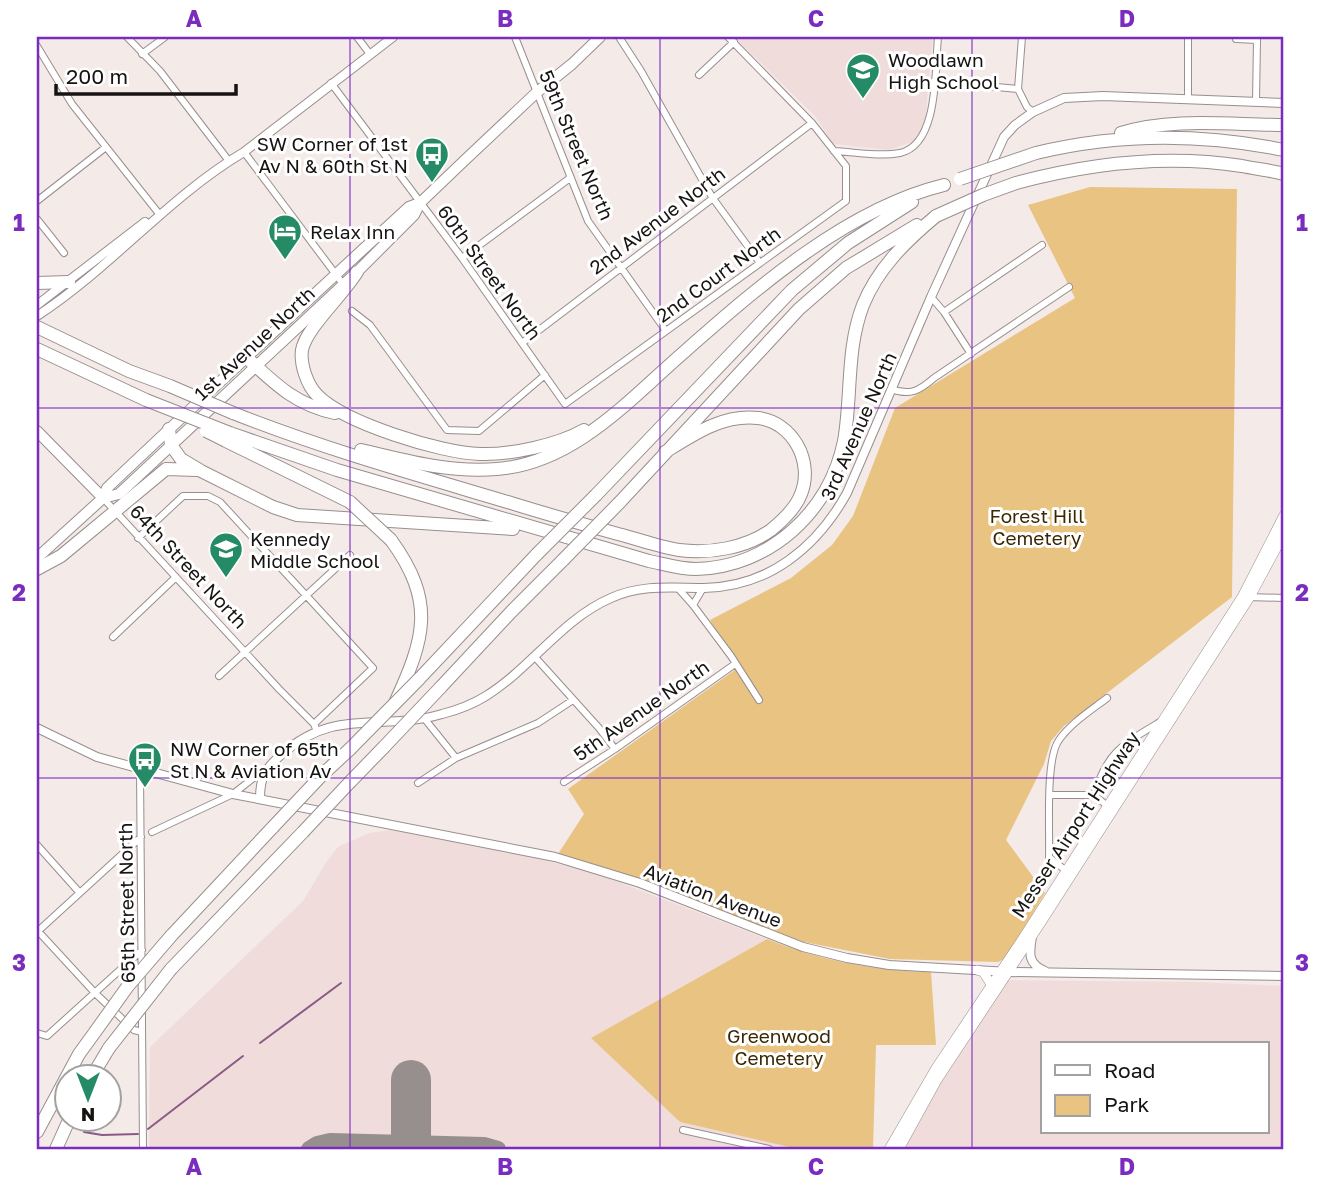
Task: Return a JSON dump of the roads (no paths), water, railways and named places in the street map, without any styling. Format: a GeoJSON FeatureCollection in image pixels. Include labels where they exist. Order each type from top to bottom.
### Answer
{"type":"FeatureCollection","features":[{"type":"Feature","properties":{"kind":"highway"},"geometry":{"type":"LineString","coordinates":[[43,330],[129,371],[259,421],[417,464],[457,470],[499,470],[536,460],[571,445],[602,425],[741,301],[806,251],[880,209],[1036,153],[1103,140],[1132,130],[1153,126],[1284,125]]}},
{"type":"Feature","properties":{"kind":"highway"},"geometry":{"type":"LineString","coordinates":[[1103,140],[1187,137],[1233,141],[1284,150]]}},
{"type":"Feature","properties":{"kind":"highway"},"geometry":{"type":"LineString","coordinates":[[99,1064],[171,969],[511,612],[620,502],[799,309],[846,268],[891,239],[982,195],[1063,171],[1134,161],[1210,162],[1284,174]]}},
{"type":"Feature","properties":{"kind":"highway"},"geometry":{"type":"LineString","coordinates":[[37,1132],[74,1062],[128,986],[171,936],[322,775],[393,706],[783,299],[848,243],[944,185]]}},
{"type":"Feature","properties":{"kind":"highway"},"geometry":{"type":"LineString","coordinates":[[228,437],[548,534],[649,561],[692,569],[735,563],[767,550],[782,540],[813,510],[835,476],[844,440],[853,338],[864,304],[882,270],[911,238],[936,216]]}},
{"type":"Feature","properties":{"kind":"highway"},"geometry":{"type":"LineString","coordinates":[[357,272],[348,288],[306,338],[302,352],[304,372],[314,392],[329,405],[399,436],[435,447],[483,454],[527,449],[575,435],[623,406]]}},
{"type":"Feature","properties":{"kind":"highway"},"geometry":{"type":"LineString","coordinates":[[37,283],[69,282]]}},
{"type":"Feature","properties":{"kind":"highway"},"geometry":{"type":"LineString","coordinates":[[37,349],[228,437],[350,502],[391,540],[411,571],[420,607],[419,645],[393,706]]}},
{"type":"Feature","properties":{"kind":"highway"},"geometry":{"type":"LineString","coordinates":[[251,362],[287,395],[309,405],[353,416]]}},
{"type":"Feature","properties":{"kind":"highway"},"geometry":{"type":"LineString","coordinates":[[259,421],[327,448],[539,512],[680,550],[745,545],[762,536],[792,510],[804,484],[803,466],[796,443],[789,433],[771,421],[734,418],[704,428],[665,452]]}},
{"type":"Feature","properties":{"kind":"highway"},"geometry":{"type":"LineString","coordinates":[[169,429],[171,445],[181,459],[273,507],[297,515],[471,525],[548,534]]}},
{"type":"Feature","properties":{"kind":"highway"},"geometry":{"type":"LineString","coordinates":[[37,569],[61,556],[166,469],[186,468],[201,471]]}},
{"type":"Feature","properties":{"kind":"main road","name":"1st Avenue North"},"geometry":{"type":"LineString","coordinates":[[339,280],[357,272],[414,215],[420,203],[536,93],[600,37]]}},
{"type":"Feature","properties":{"kind":"main road","name":"1st Avenue North"},"geometry":{"type":"LineString","coordinates":[[103,498],[119,494],[171,445],[251,362],[339,280],[410,207],[420,203]]}},
{"type":"Feature","properties":{"kind":"main road","name":"1st Avenue North"},"geometry":{"type":"LineString","coordinates":[[37,558],[103,498],[107,488],[169,429],[251,362]]}},
{"type":"Feature","properties":{"kind":"main road","name":"64th Street North"},"geometry":{"type":"LineString","coordinates":[[37,431],[103,498]]}},
{"type":"Feature","properties":{"kind":"main road","name":"Messer Airport Highway"},"geometry":{"type":"LineString","coordinates":[[890,1149],[936,1068],[992,984],[1032,937],[1161,721],[1246,597],[1284,515]]}},
{"type":"Feature","properties":{"kind":"main road","name":"Messer Airport Highway"},"geometry":{"type":"LineString","coordinates":[[899,1149],[937,1080],[1065,870],[1110,808],[1284,534]]}},
{"type":"Feature","properties":{"kind":"main road"},"geometry":{"type":"LineString","coordinates":[[977,970],[984,972],[992,984]]}},
{"type":"Feature","properties":{"kind":"street"},"geometry":{"type":"LineString","coordinates":[[127,37],[160,71],[229,161]]}},
{"type":"Feature","properties":{"kind":"street"},"geometry":{"type":"LineString","coordinates":[[142,54],[165,37]]}},
{"type":"Feature","properties":{"kind":"street"},"geometry":{"type":"LineString","coordinates":[[357,37],[370,54]]}},
{"type":"Feature","properties":{"kind":"street"},"geometry":{"type":"LineString","coordinates":[[37,316],[109,261],[160,215],[393,37]]}},
{"type":"Feature","properties":{"kind":"street","name":"59th Street North"},"geometry":{"type":"LineString","coordinates":[[515,37],[588,221],[666,331]]}},
{"type":"Feature","properties":{"kind":"street"},"geometry":{"type":"LineString","coordinates":[[619,37],[712,197],[760,263]]}},
{"type":"Feature","properties":{"kind":"street"},"geometry":{"type":"LineString","coordinates":[[728,37],[812,123],[834,151],[901,153],[918,143],[930,118],[938,37]]}},
{"type":"Feature","properties":{"kind":"street"},"geometry":{"type":"LineString","coordinates":[[1022,37],[1018,89],[1027,107],[1033,112],[1064,98],[1103,96],[1284,103]]}},
{"type":"Feature","properties":{"kind":"street"},"geometry":{"type":"LineString","coordinates":[[1188,37],[1188,99]]}},
{"type":"Feature","properties":{"kind":"street"},"geometry":{"type":"LineString","coordinates":[[1236,40],[1257,40],[1256,102]]}},
{"type":"Feature","properties":{"kind":"street"},"geometry":{"type":"LineString","coordinates":[[699,75],[734,43]]}},
{"type":"Feature","properties":{"kind":"street"},"geometry":{"type":"LineString","coordinates":[[37,46],[72,104],[160,215]]}},
{"type":"Feature","properties":{"kind":"street"},"geometry":{"type":"LineString","coordinates":[[934,81],[1018,89]]}},
{"type":"Feature","properties":{"kind":"street","name":"60th Street North"},"geometry":{"type":"LineString","coordinates":[[331,83],[462,258],[565,404]]}},
{"type":"Feature","properties":{"kind":"street","name":"3rd Avenue North"},"geometry":{"type":"LineString","coordinates":[[316,727],[424,718],[470,705],[489,695],[580,616],[610,598],[637,589],[663,586],[719,587],[763,575],[793,558],[814,540],[834,518],[848,494],[931,297],[1004,137],[1033,112]]}},
{"type":"Feature","properties":{"kind":"street","name":"2nd Avenue North"},"geometry":{"type":"LineString","coordinates":[[522,343],[812,123]]}},
{"type":"Feature","properties":{"kind":"street"},"geometry":{"type":"LineString","coordinates":[[37,201],[106,147]]}},
{"type":"Feature","properties":{"kind":"street","name":"2nd Court North"},"geometry":{"type":"LineString","coordinates":[[565,404],[846,201],[846,166],[834,151]]}},
{"type":"Feature","properties":{"kind":"street"},"geometry":{"type":"LineString","coordinates":[[244,152],[339,280]]}},
{"type":"Feature","properties":{"kind":"street"},"geometry":{"type":"LineString","coordinates":[[462,258],[569,178]]}},
{"type":"Feature","properties":{"kind":"street"},"geometry":{"type":"LineString","coordinates":[[37,306],[149,219],[160,215]]}},
{"type":"Feature","properties":{"kind":"street"},"geometry":{"type":"LineString","coordinates":[[37,219],[64,253]]}},
{"type":"Feature","properties":{"kind":"street"},"geometry":{"type":"LineString","coordinates":[[944,312],[1042,245]]}},
{"type":"Feature","properties":{"kind":"street"},"geometry":{"type":"LineString","coordinates":[[891,389],[905,394],[912,393],[1069,287]]}},
{"type":"Feature","properties":{"kind":"street"},"geometry":{"type":"LineString","coordinates":[[931,297],[971,354]]}},
{"type":"Feature","properties":{"kind":"street"},"geometry":{"type":"LineString","coordinates":[[352,311],[374,330],[447,430],[479,431],[545,375]]}},
{"type":"Feature","properties":{"kind":"street"},"geometry":{"type":"LineString","coordinates":[[138,538],[183,496],[208,496],[220,502],[305,596]]}},
{"type":"Feature","properties":{"kind":"street","name":"64th Street North"},"geometry":{"type":"LineString","coordinates":[[103,498],[316,727]]}},
{"type":"Feature","properties":{"kind":"street"},"geometry":{"type":"LineString","coordinates":[[219,676],[350,555]]}},
{"type":"Feature","properties":{"kind":"street"},"geometry":{"type":"LineString","coordinates":[[113,637],[176,577]]}},
{"type":"Feature","properties":{"kind":"street"},"geometry":{"type":"LineString","coordinates":[[677,587],[759,700]]}},
{"type":"Feature","properties":{"kind":"street"},"geometry":{"type":"LineString","coordinates":[[693,606],[703,588]]}},
{"type":"Feature","properties":{"kind":"street","name":"3rd Avenue North"},"geometry":{"type":"LineString","coordinates":[[152,831],[233,794],[316,727],[373,668],[305,596]]}},
{"type":"Feature","properties":{"kind":"street"},"geometry":{"type":"LineString","coordinates":[[1246,597],[1284,598]]}},
{"type":"Feature","properties":{"kind":"street"},"geometry":{"type":"LineString","coordinates":[[534,656],[615,749]]}},
{"type":"Feature","properties":{"kind":"street","name":"5th Avenue North"},"geometry":{"type":"LineString","coordinates":[[564,782],[735,664]]}},
{"type":"Feature","properties":{"kind":"street"},"geometry":{"type":"LineString","coordinates":[[1065,870],[1049,858],[1051,760],[1057,743],[1071,726],[1107,698]]}},
{"type":"Feature","properties":{"kind":"street"},"geometry":{"type":"LineString","coordinates":[[418,783],[456,758],[538,723],[573,700]]}},
{"type":"Feature","properties":{"kind":"street"},"geometry":{"type":"LineString","coordinates":[[424,718],[456,758]]}},
{"type":"Feature","properties":{"kind":"street"},"geometry":{"type":"LineString","coordinates":[[1094,795],[1101,773],[1110,758],[1136,736],[1161,721]]}},
{"type":"Feature","properties":{"kind":"street"},"geometry":{"type":"LineString","coordinates":[[37,727],[97,757],[140,769]]}},
{"type":"Feature","properties":{"kind":"street"},"geometry":{"type":"LineString","coordinates":[[260,799],[260,783],[267,768]]}},
{"type":"Feature","properties":{"kind":"street","name":"Aviation Avenue"},"geometry":{"type":"LineString","coordinates":[[140,769],[233,794],[555,857],[640,883],[803,947],[847,958],[890,965],[977,970],[1284,976]]}},
{"type":"Feature","properties":{"kind":"street","name":"65th Street North"},"geometry":{"type":"LineString","coordinates":[[140,769],[143,1149]]}},
{"type":"Feature","properties":{"kind":"street"},"geometry":{"type":"LineString","coordinates":[[1051,796],[1094,795],[1110,808]]}},
{"type":"Feature","properties":{"kind":"street"},"geometry":{"type":"LineString","coordinates":[[141,837],[37,931],[95,993],[134,1030],[142,1032]]}},
{"type":"Feature","properties":{"kind":"street"},"geometry":{"type":"LineString","coordinates":[[37,845],[79,892]]}},
{"type":"Feature","properties":{"kind":"street"},"geometry":{"type":"LineString","coordinates":[[1032,937],[1030,960],[1033,965],[1055,972]]}},
{"type":"Feature","properties":{"kind":"street"},"geometry":{"type":"LineString","coordinates":[[37,1033],[47,1036],[142,950]]}},
{"type":"Feature","properties":{"kind":"street"},"geometry":{"type":"LineString","coordinates":[[683,1130],[769,1149]]}},
{"type":"Feature","properties":{"kind":"waterway"},"geometry":{"type":"LineString","coordinates":[[260,1043],[341,983]]}},
{"type":"Feature","properties":{"kind":"waterway"},"geometry":{"type":"LineString","coordinates":[[148,1129],[243,1056]]}},
{"type":"Feature","properties":{"kind":"waterway"},"geometry":{"type":"LineString","coordinates":[[96,1134],[138,1134]]}},
{"type":"Feature","properties":{"kind":"place","name":"Woodlawn High School"},"geometry":{"type":"Point","coordinates":[863,100]}},
{"type":"Feature","properties":{"kind":"place","name":"SW Corner of 1st Av N & 60th St N"},"geometry":{"type":"Point","coordinates":[432,184]}},
{"type":"Feature","properties":{"kind":"place","name":"Relax Inn"},"geometry":{"type":"Point","coordinates":[285,261]}},
{"type":"Feature","properties":{"kind":"place","name":"Kennedy Middle School"},"geometry":{"type":"Point","coordinates":[226,579]}},
{"type":"Feature","properties":{"kind":"place","name":"NW Corner of 65th St N & Aviation Av"},"geometry":{"type":"Point","coordinates":[145,789]}},
{"type":"Feature","properties":{"kind":"park label","name":"Forest Hill Cemetery"},"geometry":{"type":"Point","coordinates":[1037,526]}},
{"type":"Feature","properties":{"kind":"park label","name":"Greenwood Cemetery"},"geometry":{"type":"Point","coordinates":[779,1046]}}]}
